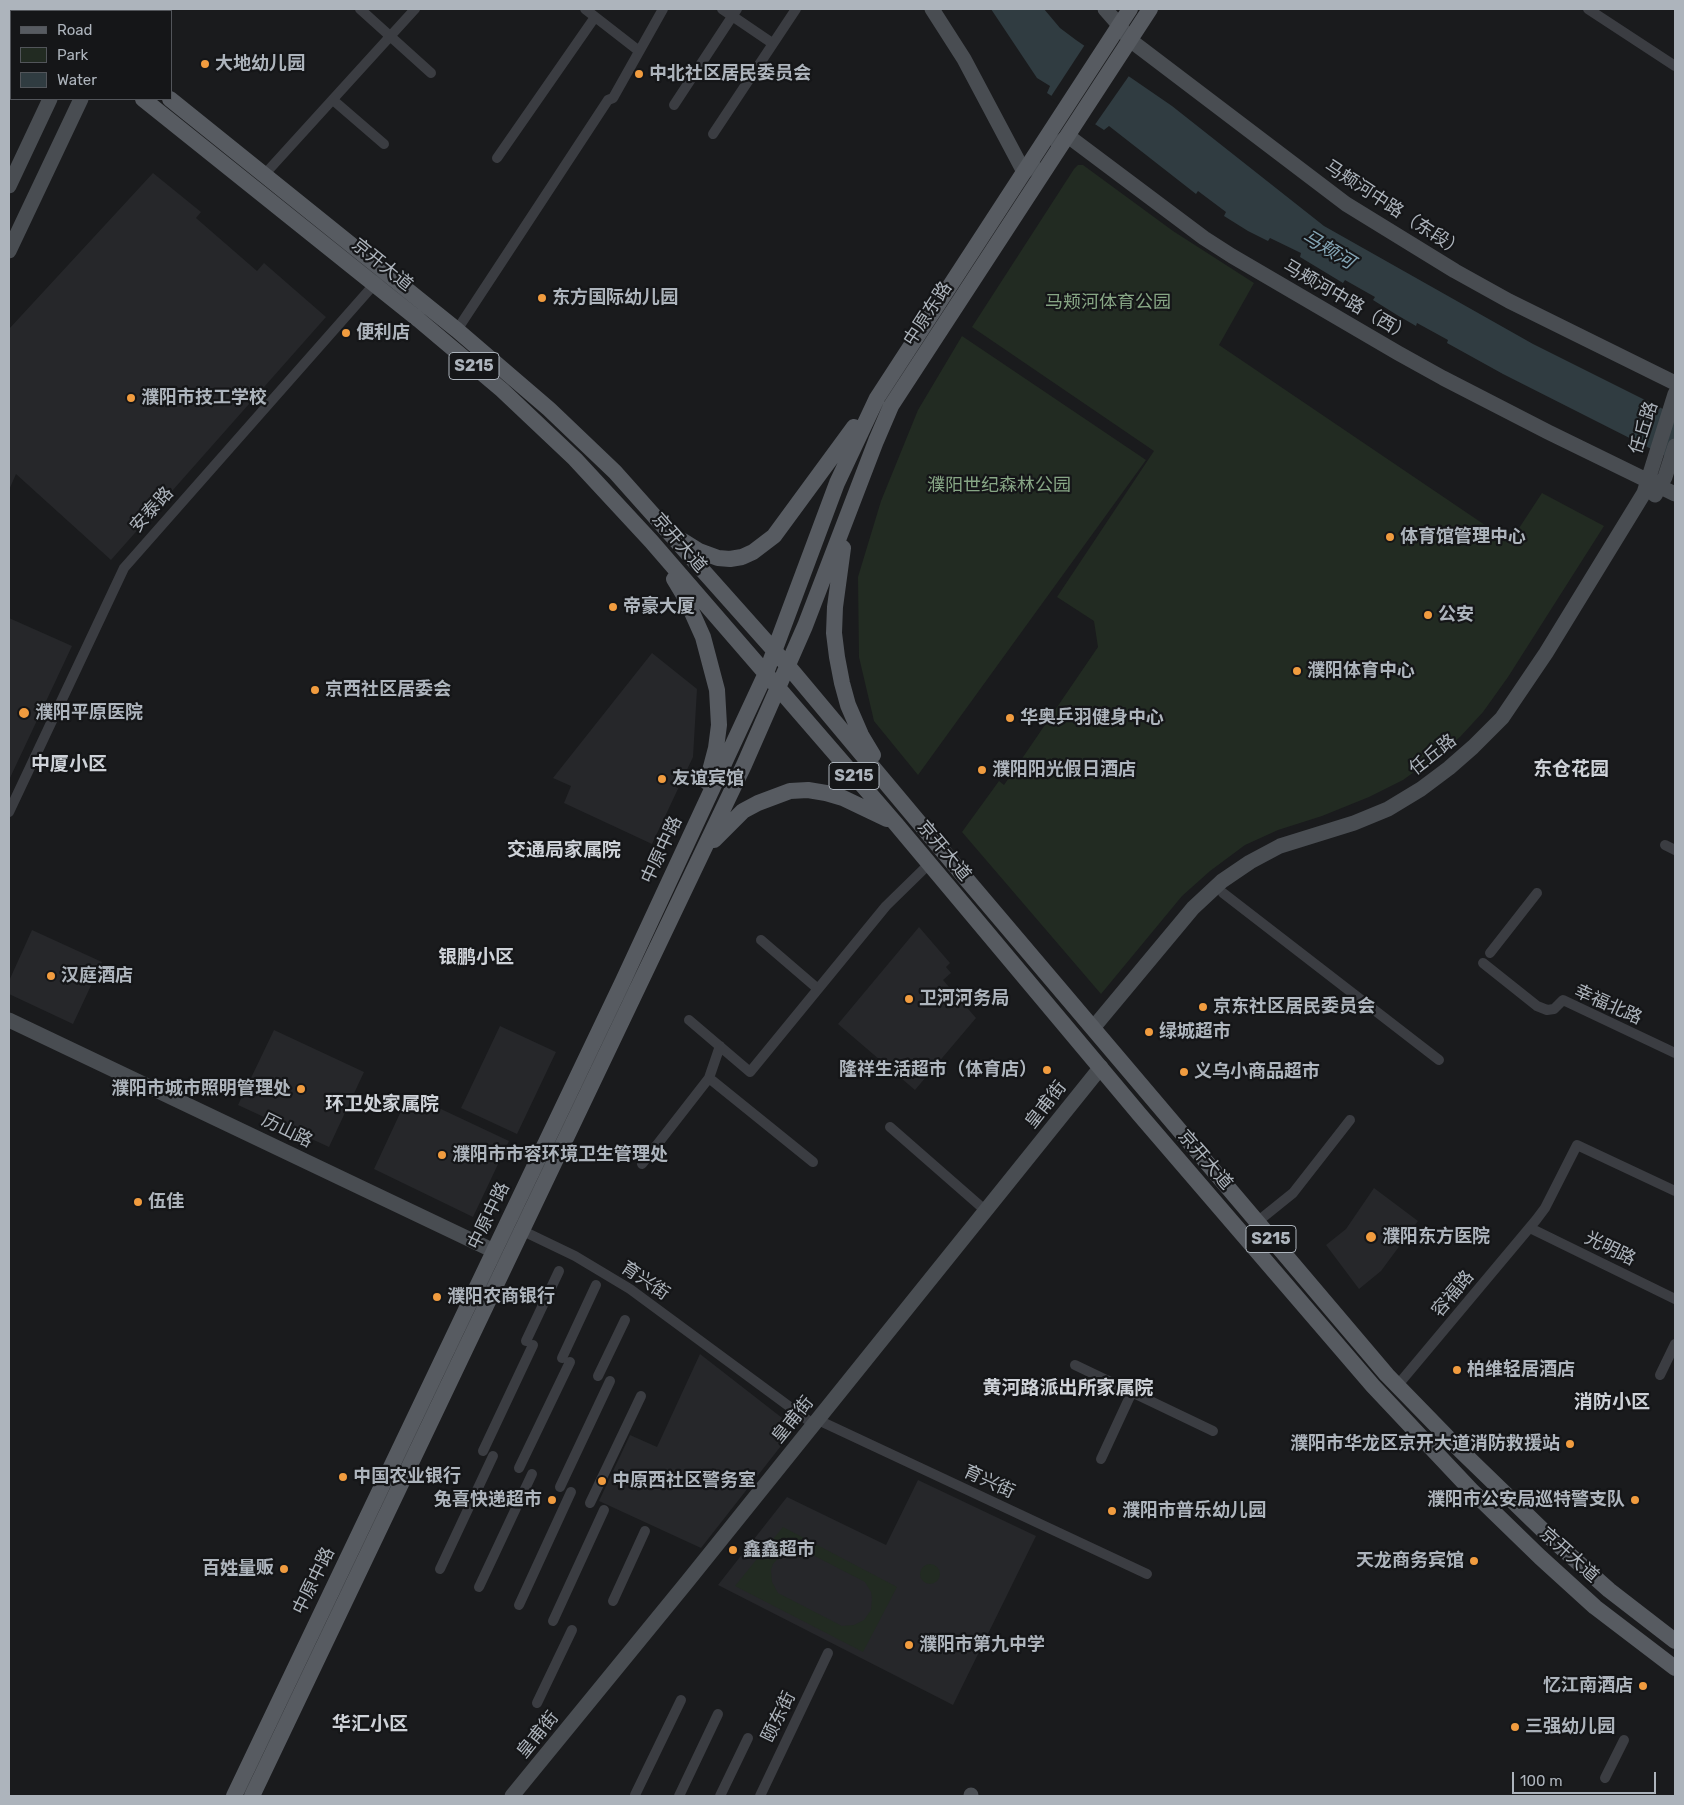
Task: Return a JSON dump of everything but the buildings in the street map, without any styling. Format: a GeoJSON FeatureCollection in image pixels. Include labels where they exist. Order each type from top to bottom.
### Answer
{"type":"FeatureCollection","features":[{"type":"Feature","properties":{"kind":"main road","name":"中原东路"},"geometry":{"type":"LineString","coordinates":[[775,651],[837,483],[877,398],[1130,9]]}},
{"type":"Feature","properties":{"kind":"main road","name":"中原东路"},"geometry":{"type":"LineString","coordinates":[[788,666],[891,406],[1150,9]]}},
{"type":"Feature","properties":{"kind":"main road","name":"京开大道"},"geometry":{"type":"LineString","coordinates":[[145,100],[380,278],[457,330],[590,447],[646,506],[788,666],[1397,1386],[1554,1541],[1609,1590],[1675,1641]]}},
{"type":"Feature","properties":{"kind":"main road","name":"京开大道"},"geometry":{"type":"LineString","coordinates":[[171,100],[264,175],[380,278],[442,339],[536,421],[582,466],[651,541],[896,824],[1379,1393],[1471,1490],[1540,1557],[1595,1607],[1675,1668]]}},
{"type":"Feature","properties":{"kind":"main road"},"geometry":{"type":"LineString","coordinates":[[646,506],[686,543],[700,551],[718,558],[730,559],[742,557],[753,552],[774,536],[877,398]]}},
{"type":"Feature","properties":{"kind":"main road"},"geometry":{"type":"LineString","coordinates":[[851,506],[837,580],[835,607],[834,632],[842,683],[848,705],[861,735],[902,802]]}},
{"type":"Feature","properties":{"kind":"main road"},"geometry":{"type":"LineString","coordinates":[[651,541],[686,599],[704,637],[712,667],[719,708],[716,748],[708,778],[676,867]]}},
{"type":"Feature","properties":{"kind":"main road","name":"中原中路"},"geometry":{"type":"LineString","coordinates":[[234,1796],[676,867],[775,651]]}},
{"type":"Feature","properties":{"kind":"main road","name":"中原中路"},"geometry":{"type":"LineString","coordinates":[[252,1796],[523,1230],[788,666]]}},
{"type":"Feature","properties":{"kind":"main road"},"geometry":{"type":"LineString","coordinates":[[695,866],[726,826],[743,811],[790,791],[808,790],[843,798],[896,824]]}},
{"type":"Feature","properties":{"kind":"street"},"geometry":{"type":"LineString","coordinates":[[360,9],[431,74]]}},
{"type":"Feature","properties":{"kind":"street"},"geometry":{"type":"LineString","coordinates":[[264,175],[415,9]]}},
{"type":"Feature","properties":{"kind":"street"},"geometry":{"type":"LineString","coordinates":[[585,9],[639,51]]}},
{"type":"Feature","properties":{"kind":"street"},"geometry":{"type":"LineString","coordinates":[[457,330],[608,100],[613,98],[663,9]]}},
{"type":"Feature","properties":{"kind":"street"},"geometry":{"type":"LineString","coordinates":[[722,9],[735,12],[772,43]]}},
{"type":"Feature","properties":{"kind":"street"},"geometry":{"type":"LineString","coordinates":[[713,134],[796,9]]}},
{"type":"Feature","properties":{"kind":"street"},"geometry":{"type":"LineString","coordinates":[[932,9],[964,59],[1024,172],[1068,136]]}},
{"type":"Feature","properties":{"kind":"street","name":"马颊河中路（东段）"},"geometry":{"type":"LineString","coordinates":[[1104,9],[1130,40],[1346,204],[1394,235],[1509,301],[1675,383]]}},
{"type":"Feature","properties":{"kind":"street"},"geometry":{"type":"LineString","coordinates":[[1588,9],[1675,66]]}},
{"type":"Feature","properties":{"kind":"street"},"geometry":{"type":"LineString","coordinates":[[674,105],[735,12]]}},
{"type":"Feature","properties":{"kind":"street"},"geometry":{"type":"LineString","coordinates":[[497,158],[595,17]]}},
{"type":"Feature","properties":{"kind":"street"},"geometry":{"type":"LineString","coordinates":[[9,186],[50,100]]}},
{"type":"Feature","properties":{"kind":"street"},"geometry":{"type":"LineString","coordinates":[[9,251],[81,100]]}},
{"type":"Feature","properties":{"kind":"street"},"geometry":{"type":"LineString","coordinates":[[332,100],[384,144]]}},
{"type":"Feature","properties":{"kind":"street","name":"马颊河中路（西）"},"geometry":{"type":"LineString","coordinates":[[1068,136],[1204,238],[1232,256],[1443,378],[1656,479],[1675,494]]}},
{"type":"Feature","properties":{"kind":"street","name":"安泰路"},"geometry":{"type":"LineString","coordinates":[[9,812],[124,568],[132,556],[380,278]]}},
{"type":"Feature","properties":{"kind":"street","name":"任丘路"},"geometry":{"type":"LineString","coordinates":[[1096,1031],[1193,908],[1222,881],[1250,862],[1280,846],[1388,809],[1422,789],[1473,747],[1502,718],[1523,688],[1644,493],[1656,479],[1674,399]]}},
{"type":"Feature","properties":{"kind":"street","name":"任丘路"},"geometry":{"type":"LineString","coordinates":[[1096,1031],[1200,914],[1223,893],[1254,871],[1284,856],[1356,832],[1392,816],[1433,791],[1456,774],[1507,727],[1536,687],[1675,446]]}},
{"type":"Feature","properties":{"kind":"street"},"geometry":{"type":"LineString","coordinates":[[1665,845],[1675,850]]}},
{"type":"Feature","properties":{"kind":"street"},"geometry":{"type":"LineString","coordinates":[[689,1020],[750,1072],[886,906],[929,864]]}},
{"type":"Feature","properties":{"kind":"street"},"geometry":{"type":"LineString","coordinates":[[1223,893],[1439,1060]]}},
{"type":"Feature","properties":{"kind":"street"},"geometry":{"type":"LineString","coordinates":[[1490,952],[1537,893]]}},
{"type":"Feature","properties":{"kind":"street"},"geometry":{"type":"LineString","coordinates":[[761,940],[818,989]]}},
{"type":"Feature","properties":{"kind":"street","name":"幸福北路"},"geometry":{"type":"LineString","coordinates":[[1483,963],[1537,1006],[1546,1010],[1554,1008],[1563,1000],[1675,1054]]}},
{"type":"Feature","properties":{"kind":"street","name":"历山路"},"geometry":{"type":"LineString","coordinates":[[9,1020],[494,1251]]}},
{"type":"Feature","properties":{"kind":"street"},"geometry":{"type":"LineString","coordinates":[[642,1164],[709,1078],[720,1046]]}},
{"type":"Feature","properties":{"kind":"street","name":"皇甫街"},"geometry":{"type":"LineString","coordinates":[[512,1796],[986,1211],[1100,1066]]}},
{"type":"Feature","properties":{"kind":"street"},"geometry":{"type":"LineString","coordinates":[[709,1078],[812,1162]]}},
{"type":"Feature","properties":{"kind":"street"},"geometry":{"type":"LineString","coordinates":[[1257,1222],[1293,1193],[1350,1120]]}},
{"type":"Feature","properties":{"kind":"street"},"geometry":{"type":"LineString","coordinates":[[890,1127],[986,1211]]}},
{"type":"Feature","properties":{"kind":"street","name":"容福路"},"geometry":{"type":"LineString","coordinates":[[1397,1386],[1545,1208],[1577,1145],[1675,1191]]}},
{"type":"Feature","properties":{"kind":"street","name":"光明路"},"geometry":{"type":"LineString","coordinates":[[1530,1228],[1675,1299]]}},
{"type":"Feature","properties":{"kind":"street","name":"育兴街"},"geometry":{"type":"LineString","coordinates":[[523,1230],[576,1256],[630,1289],[815,1422],[1147,1574]]}},
{"type":"Feature","properties":{"kind":"street"},"geometry":{"type":"LineString","coordinates":[[483,1451],[559,1272]]}},
{"type":"Feature","properties":{"kind":"street"},"geometry":{"type":"LineString","coordinates":[[519,1468],[596,1285]]}},
{"type":"Feature","properties":{"kind":"street"},"geometry":{"type":"LineString","coordinates":[[598,1376],[625,1320]]}},
{"type":"Feature","properties":{"kind":"street"},"geometry":{"type":"LineString","coordinates":[[1660,1376],[1675,1344]]}},
{"type":"Feature","properties":{"kind":"street"},"geometry":{"type":"LineString","coordinates":[[1075,1365],[1213,1431]]}},
{"type":"Feature","properties":{"kind":"street"},"geometry":{"type":"LineString","coordinates":[[560,1487],[610,1381]]}},
{"type":"Feature","properties":{"kind":"street"},"geometry":{"type":"LineString","coordinates":[[1101,1459],[1132,1392]]}},
{"type":"Feature","properties":{"kind":"street"},"geometry":{"type":"LineString","coordinates":[[590,1502],[641,1396]]}},
{"type":"Feature","properties":{"kind":"street"},"geometry":{"type":"LineString","coordinates":[[440,1569],[493,1456]]}},
{"type":"Feature","properties":{"kind":"street"},"geometry":{"type":"LineString","coordinates":[[479,1587],[532,1474]]}},
{"type":"Feature","properties":{"kind":"street"},"geometry":{"type":"LineString","coordinates":[[519,1606],[571,1492]]}},
{"type":"Feature","properties":{"kind":"street"},"geometry":{"type":"LineString","coordinates":[[553,1621],[604,1510]]}},
{"type":"Feature","properties":{"kind":"street"},"geometry":{"type":"LineString","coordinates":[[613,1601],[645,1531]]}},
{"type":"Feature","properties":{"kind":"street"},"geometry":{"type":"LineString","coordinates":[[538,1703],[572,1630]]}},
{"type":"Feature","properties":{"kind":"street","name":"颐东街"},"geometry":{"type":"LineString","coordinates":[[760,1796],[828,1653]]}},
{"type":"Feature","properties":{"kind":"street"},"geometry":{"type":"LineString","coordinates":[[634,1795],[681,1700]]}},
{"type":"Feature","properties":{"kind":"street"},"geometry":{"type":"LineString","coordinates":[[679,1796],[718,1714]]}},
{"type":"Feature","properties":{"kind":"street"},"geometry":{"type":"LineString","coordinates":[[720,1796],[748,1738]]}},
{"type":"Feature","properties":{"kind":"street"},"geometry":{"type":"LineString","coordinates":[[1605,1778],[1624,1740]]}},
{"type":"Feature","properties":{"kind":"shaded area","name":"濮阳市技工学校"},"geometry":{"type":"Polygon","coordinates":[[[153,173],[201,212],[196,218],[257,271],[264,263],[326,317],[111,560],[16,474],[9,490],[9,329],[153,173]]]}},
{"type":"Feature","properties":{"kind":"shaded area","name":"濮阳平原医院"},"geometry":{"type":"Polygon","coordinates":[[[9,618],[72,646],[9,780],[9,618]]]}},
{"type":"Feature","properties":{"kind":"shaded area"},"geometry":{"type":"Polygon","coordinates":[[[652,653],[697,689],[693,757],[652,844],[564,803],[571,786],[553,778],[652,653]]]}},
{"type":"Feature","properties":{"kind":"shaded area","name":"卫河河务局"},"geometry":{"type":"Polygon","coordinates":[[[919,927],[950,963],[946,967],[951,973],[943,980],[976,1018],[915,1090],[838,1024],[919,927]]]}},
{"type":"Feature","properties":{"kind":"shaded area"},"geometry":{"type":"Polygon","coordinates":[[[32,930],[102,962],[73,1024],[9,994],[9,981],[32,930]]]}},
{"type":"Feature","properties":{"kind":"shaded area"},"geometry":{"type":"Polygon","coordinates":[[[500,1026],[556,1052],[517,1134],[461,1108],[500,1026]]]}},
{"type":"Feature","properties":{"kind":"shaded area","name":"濮阳市城市照明管理处"},"geometry":{"type":"Polygon","coordinates":[[[274,1030],[364,1072],[329,1147],[238,1105],[274,1030]]]}},
{"type":"Feature","properties":{"kind":"shaded area","name":"濮阳市市容环境卫生管理处"},"geometry":{"type":"Polygon","coordinates":[[[409,1094],[509,1141],[473,1217],[374,1169],[409,1094]]]}},
{"type":"Feature","properties":{"kind":"shaded area","name":"濮阳东方医院"},"geometry":{"type":"Polygon","coordinates":[[[1374,1188],[1418,1221],[1381,1271],[1359,1289],[1326,1245],[1346,1229],[1374,1188]]]}},
{"type":"Feature","properties":{"kind":"shaded area"},"geometry":{"type":"Polygon","coordinates":[[[700,1354],[795,1428],[701,1548],[599,1501],[630,1435],[657,1447],[700,1354]]]}},
{"type":"Feature","properties":{"kind":"shaded area","name":"濮阳市第九中学"},"geometry":{"type":"Polygon","coordinates":[[[918,1480],[1036,1536],[953,1705],[718,1585],[787,1497],[886,1545],[918,1480]]]}},
{"type":"Feature","properties":{"kind":"green space","name":"濮阳体育中心"},"geometry":{"type":"Polygon","coordinates":[[[1078,165],[1083,165],[1173,231],[1254,283],[1219,345],[1510,542],[1542,493],[1604,526],[1508,677],[1483,712],[1460,737],[1403,780],[1369,797],[1322,816],[1278,830],[1245,845],[1210,871],[1182,896],[1101,994],[962,832],[999,781],[1004,785],[1098,647],[1094,621],[1057,597],[1154,451],[972,327],[1078,165]]]}},
{"type":"Feature","properties":{"kind":"green space","name":"濮阳世纪森林公园"},"geometry":{"type":"Polygon","coordinates":[[[962,336],[1146,460],[918,775],[874,721],[859,657],[858,577],[881,501],[918,410],[962,336]]]}},
{"type":"Feature","properties":{"kind":"green space"},"geometry":{"type":"Polygon","coordinates":[[[783,1527],[897,1587],[863,1652],[735,1586],[783,1527]],[[801,1549],[784,1552],[773,1564],[771,1570],[772,1582],[778,1593],[842,1626],[854,1625],[864,1620],[871,1610],[872,1598],[865,1582],[801,1549]]]}},
{"type":"Feature","properties":{"kind":"green space"},"geometry":{"type":"Polygon","coordinates":[[[930,1564],[937,1567],[940,1574],[937,1581],[930,1584],[923,1581],[920,1574],[923,1567],[930,1564]]]}},
{"type":"Feature","properties":{"kind":"water","name":"马颊河"},"geometry":{"type":"Polygon","coordinates":[[[991,9],[1044,9],[1060,28],[1172,106],[1324,226],[1533,344],[1675,415],[1675,461],[1503,374],[1447,343],[1448,340],[1417,323],[1416,326],[1397,315],[1373,300],[1375,297],[1345,280],[1343,283],[1300,257],[1301,253],[1270,238],[1268,241],[1224,216],[1226,212],[1198,191],[1196,194],[1109,126],[1104,130],[1047,93],[1050,86],[1037,78],[991,9]]]}},
{"type":"Feature","properties":{"kind":"pier"},"geometry":{"type":"Polygon","coordinates":[[[1086,43],[1131,73],[1094,126],[1050,98],[1086,43]]]}},
{"type":"Feature","properties":{"kind":"place","name":"大地幼儿园"},"geometry":{"type":"Point","coordinates":[205,64]}},
{"type":"Feature","properties":{"kind":"place","name":"中北社区居民委员会"},"geometry":{"type":"Point","coordinates":[639,74]}},
{"type":"Feature","properties":{"kind":"place","name":"东方国际幼儿园"},"geometry":{"type":"Point","coordinates":[542,298]}},
{"type":"Feature","properties":{"kind":"place","name":"便利店"},"geometry":{"type":"Point","coordinates":[346,333]}},
{"type":"Feature","properties":{"kind":"place","name":"濮阳市技工学校"},"geometry":{"type":"Point","coordinates":[131,398]}},
{"type":"Feature","properties":{"kind":"place","name":"体育馆管理中心"},"geometry":{"type":"Point","coordinates":[1390,537]}},
{"type":"Feature","properties":{"kind":"place","name":"帝豪大厦"},"geometry":{"type":"Point","coordinates":[613,607]}},
{"type":"Feature","properties":{"kind":"place","name":"公安"},"geometry":{"type":"Point","coordinates":[1428,615]}},
{"type":"Feature","properties":{"kind":"place","name":"濮阳体育中心"},"geometry":{"type":"Point","coordinates":[1297,671]}},
{"type":"Feature","properties":{"kind":"place","name":"京西社区居委会"},"geometry":{"type":"Point","coordinates":[315,690]}},
{"type":"Feature","properties":{"kind":"place","name":"濮阳平原医院"},"geometry":{"type":"Point","coordinates":[24,713]}},
{"type":"Feature","properties":{"kind":"place","name":"华奥乒羽健身中心"},"geometry":{"type":"Point","coordinates":[1010,718]}},
{"type":"Feature","properties":{"kind":"place","name":"濮阳阳光假日酒店"},"geometry":{"type":"Point","coordinates":[982,770]}},
{"type":"Feature","properties":{"kind":"place","name":"友谊宾馆"},"geometry":{"type":"Point","coordinates":[662,779]}},
{"type":"Feature","properties":{"kind":"place","name":"汉庭酒店"},"geometry":{"type":"Point","coordinates":[51,976]}},
{"type":"Feature","properties":{"kind":"place","name":"卫河河务局"},"geometry":{"type":"Point","coordinates":[909,999]}},
{"type":"Feature","properties":{"kind":"place","name":"京东社区居民委员会"},"geometry":{"type":"Point","coordinates":[1203,1007]}},
{"type":"Feature","properties":{"kind":"place","name":"绿城超市"},"geometry":{"type":"Point","coordinates":[1149,1032]}},
{"type":"Feature","properties":{"kind":"place","name":"隆祥生活超市（体育店）"},"geometry":{"type":"Point","coordinates":[1047,1070]}},
{"type":"Feature","properties":{"kind":"place","name":"义乌小商品超市"},"geometry":{"type":"Point","coordinates":[1184,1072]}},
{"type":"Feature","properties":{"kind":"place","name":"濮阳市城市照明管理处"},"geometry":{"type":"Point","coordinates":[301,1089]}},
{"type":"Feature","properties":{"kind":"place","name":"濮阳市市容环境卫生管理处"},"geometry":{"type":"Point","coordinates":[442,1155]}},
{"type":"Feature","properties":{"kind":"place","name":"伍佳"},"geometry":{"type":"Point","coordinates":[138,1202]}},
{"type":"Feature","properties":{"kind":"place","name":"濮阳东方医院"},"geometry":{"type":"Point","coordinates":[1371,1237]}},
{"type":"Feature","properties":{"kind":"place","name":"濮阳农商银行"},"geometry":{"type":"Point","coordinates":[437,1297]}},
{"type":"Feature","properties":{"kind":"place","name":"柏维轻居酒店"},"geometry":{"type":"Point","coordinates":[1457,1370]}},
{"type":"Feature","properties":{"kind":"place","name":"濮阳市华龙区京开大道消防救援站"},"geometry":{"type":"Point","coordinates":[1570,1444]}},
{"type":"Feature","properties":{"kind":"place","name":"中国农业银行"},"geometry":{"type":"Point","coordinates":[343,1477]}},
{"type":"Feature","properties":{"kind":"place","name":"中原西社区警务室"},"geometry":{"type":"Point","coordinates":[602,1481]}},
{"type":"Feature","properties":{"kind":"place","name":"兔喜快递超市"},"geometry":{"type":"Point","coordinates":[552,1500]}},
{"type":"Feature","properties":{"kind":"place","name":"濮阳市公安局巡特警支队"},"geometry":{"type":"Point","coordinates":[1635,1500]}},
{"type":"Feature","properties":{"kind":"place","name":"濮阳市普乐幼儿园"},"geometry":{"type":"Point","coordinates":[1112,1511]}},
{"type":"Feature","properties":{"kind":"place","name":"鑫鑫超市"},"geometry":{"type":"Point","coordinates":[733,1550]}},
{"type":"Feature","properties":{"kind":"place","name":"天龙商务宾馆"},"geometry":{"type":"Point","coordinates":[1474,1561]}},
{"type":"Feature","properties":{"kind":"place","name":"百姓量贩"},"geometry":{"type":"Point","coordinates":[284,1569]}},
{"type":"Feature","properties":{"kind":"place","name":"濮阳市第九中学"},"geometry":{"type":"Point","coordinates":[909,1645]}},
{"type":"Feature","properties":{"kind":"place","name":"忆江南酒店"},"geometry":{"type":"Point","coordinates":[1643,1686]}},
{"type":"Feature","properties":{"kind":"place","name":"三强幼儿园"},"geometry":{"type":"Point","coordinates":[1515,1727]}},
{"type":"Feature","properties":{"kind":"district","name":"中厦小区"},"geometry":{"type":"Point","coordinates":[69,765]}},
{"type":"Feature","properties":{"kind":"district","name":"东仓花园"},"geometry":{"type":"Point","coordinates":[1571,770]}},
{"type":"Feature","properties":{"kind":"district","name":"交通局家属院"},"geometry":{"type":"Point","coordinates":[564,851]}},
{"type":"Feature","properties":{"kind":"district","name":"银鹏小区"},"geometry":{"type":"Point","coordinates":[476,958]}},
{"type":"Feature","properties":{"kind":"district","name":"环卫处家属院"},"geometry":{"type":"Point","coordinates":[382,1105]}},
{"type":"Feature","properties":{"kind":"district","name":"黄河路派出所家属院"},"geometry":{"type":"Point","coordinates":[1068,1389]}},
{"type":"Feature","properties":{"kind":"district","name":"消防小区"},"geometry":{"type":"Point","coordinates":[1612,1403]}},
{"type":"Feature","properties":{"kind":"district","name":"华汇小区"},"geometry":{"type":"Point","coordinates":[370,1725]}},
{"type":"Feature","properties":{"kind":"park label","name":"马颊河体育公园"},"geometry":{"type":"Point","coordinates":[1108,303]}}]}
